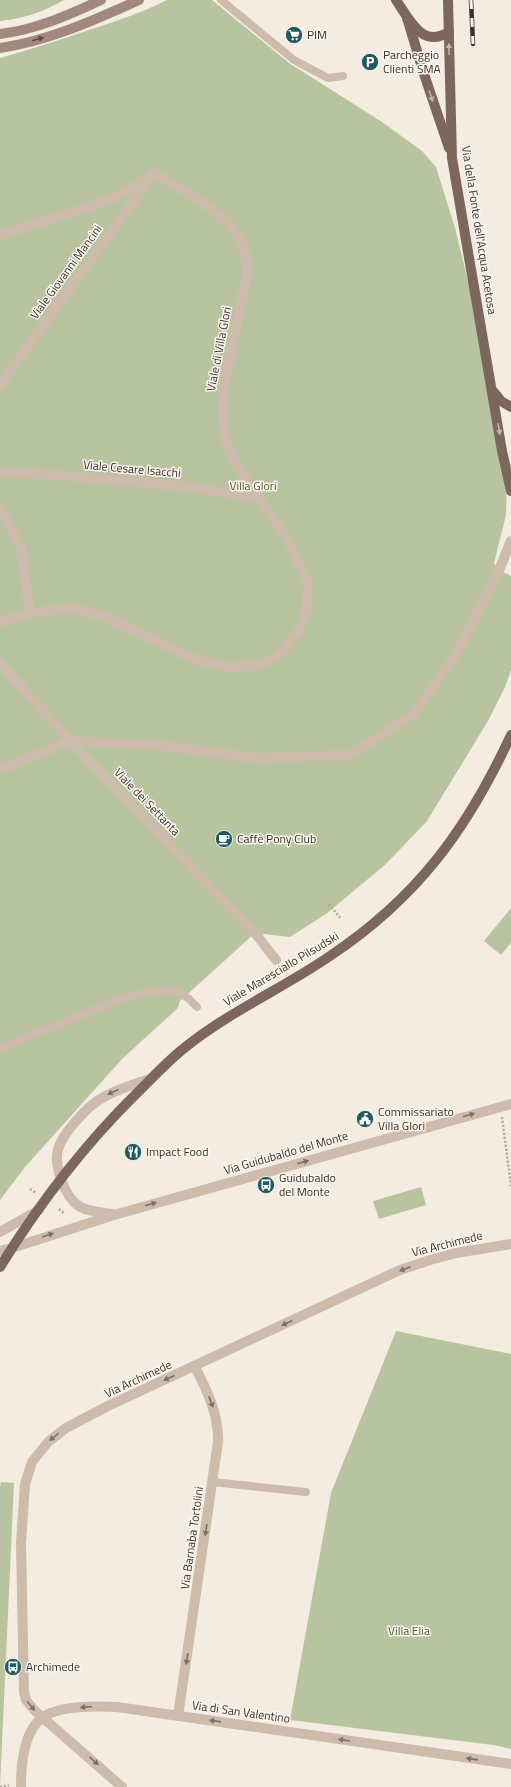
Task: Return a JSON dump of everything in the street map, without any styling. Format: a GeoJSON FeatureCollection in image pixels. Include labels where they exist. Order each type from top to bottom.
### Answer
{"type":"FeatureCollection","features":[{"type":"Feature","properties":{"kind":"main road"},"geometry":{"type":"LineString","coordinates":[[0,34],[19,31],[46,23],[100,0]]}},
{"type":"Feature","properties":{"kind":"main road"},"geometry":{"type":"LineString","coordinates":[[0,48],[22,44],[50,36],[139,0]]}},
{"type":"Feature","properties":{"kind":"main road"},"geometry":{"type":"LineString","coordinates":[[396,0],[407,18],[424,36],[429,38],[437,38],[449,32]]}},
{"type":"Feature","properties":{"kind":"main road","name":"Via della Fonte dell'Acqua Acetosa"},"geometry":{"type":"LineString","coordinates":[[448,0],[452,158],[511,491]]}},
{"type":"Feature","properties":{"kind":"main road"},"geometry":{"type":"LineString","coordinates":[[407,18],[452,158]]}},
{"type":"Feature","properties":{"kind":"main road"},"geometry":{"type":"LineString","coordinates":[[492,390],[501,401],[511,407]]}},
{"type":"Feature","properties":{"kind":"main road","name":"Viale Maresciallo Pilsudski"},"geometry":{"type":"LineString","coordinates":[[0,1267],[61,1179],[104,1127],[150,1079],[182,1049],[234,1013],[293,980],[356,938],[397,903],[428,871],[459,829],[475,804],[511,736]]}},
{"type":"Feature","properties":{"kind":"street"},"geometry":{"type":"LineString","coordinates":[[0,235],[81,210],[120,195],[154,174]]}},
{"type":"Feature","properties":{"kind":"street","name":"Viale Giovanni Mancini"},"geometry":{"type":"LineString","coordinates":[[0,385],[154,174]]}},
{"type":"Feature","properties":{"kind":"street","name":"Viale di Villa Glori"},"geometry":{"type":"LineString","coordinates":[[0,622],[30,613],[72,608],[108,618],[196,660],[227,667],[257,666],[279,655],[299,630],[307,609],[308,583],[287,539],[231,455],[224,433],[222,394],[246,281],[247,265],[241,241],[226,221],[213,210],[154,174]]}},
{"type":"Feature","properties":{"kind":"street","name":"Viale Cesare Isacchi"},"geometry":{"type":"LineString","coordinates":[[0,472],[69,476],[192,487],[260,499]]}},
{"type":"Feature","properties":{"kind":"street"},"geometry":{"type":"LineString","coordinates":[[0,509],[21,548],[30,613]]}},
{"type":"Feature","properties":{"kind":"street"},"geometry":{"type":"LineString","coordinates":[[0,770],[70,741],[156,745],[256,758],[350,755],[414,714],[457,652],[499,570],[511,541]]}},
{"type":"Feature","properties":{"kind":"street","name":"Viale dei Settanta"},"geometry":{"type":"LineString","coordinates":[[0,663],[70,741],[255,933],[276,960]]}},
{"type":"Feature","properties":{"kind":"street","name":"Viale Maresciallo Pilsudski"},"geometry":{"type":"LineString","coordinates":[[61,1179],[56,1154],[59,1145],[70,1129],[90,1106],[119,1089],[150,1079]]}},
{"type":"Feature","properties":{"kind":"street","name":"Via Guidubaldo del Monte"},"geometry":{"type":"LineString","coordinates":[[0,1251],[114,1215],[511,1104]]}},
{"type":"Feature","properties":{"kind":"street","name":"Via Guidubaldo del Monte"},"geometry":{"type":"LineString","coordinates":[[61,1179],[66,1193],[77,1206],[86,1210],[114,1215]]}},
{"type":"Feature","properties":{"kind":"street"},"geometry":{"type":"LineString","coordinates":[[0,1232],[39,1210]]}},
{"type":"Feature","properties":{"kind":"street","name":"Via Archimede"},"geometry":{"type":"LineString","coordinates":[[122,1787],[26,1700],[23,1684],[24,1639],[21,1543],[24,1492],[32,1462],[43,1447],[60,1432],[108,1406],[195,1367],[400,1270],[456,1253],[511,1244]]}},
{"type":"Feature","properties":{"kind":"street","name":"Via Barnaba Tortolini"},"geometry":{"type":"LineString","coordinates":[[178,1716],[218,1447],[218,1426],[212,1405],[195,1367]]}},
{"type":"Feature","properties":{"kind":"street","name":"Via di San Valentino"},"geometry":{"type":"LineString","coordinates":[[43,1717],[68,1710],[117,1707],[511,1764]]}},
{"type":"Feature","properties":{"kind":"street"},"geometry":{"type":"LineString","coordinates":[[21,1787],[23,1765],[29,1738],[37,1722],[43,1717]]}},
{"type":"Feature","properties":{"kind":"lane"},"geometry":{"type":"LineString","coordinates":[[221,0],[294,60],[328,78],[343,76]]}},
{"type":"Feature","properties":{"kind":"lane"},"geometry":{"type":"LineString","coordinates":[[0,1048],[121,999],[155,991],[176,990],[197,1007]]}},
{"type":"Feature","properties":{"kind":"lane"},"geometry":{"type":"LineString","coordinates":[[213,1482],[306,1492]]}},
{"type":"Feature","properties":{"kind":"path"},"geometry":{"type":"LineString","coordinates":[[329,904],[340,919]]}},
{"type":"Feature","properties":{"kind":"path"},"geometry":{"type":"LineString","coordinates":[[500,1107],[511,1186]]}},
{"type":"Feature","properties":{"kind":"path"},"geometry":{"type":"LineString","coordinates":[[59,1209],[64,1214]]}},
{"type":"Feature","properties":{"kind":"green space"},"geometry":{"type":"Polygon","coordinates":[[[0,0],[64,0],[34,14],[0,21],[0,0]]]}},
{"type":"Feature","properties":{"kind":"green space","name":"Villa Glori"},"geometry":{"type":"Polygon","coordinates":[[[167,0],[212,0],[289,63],[382,122],[422,151],[436,167],[455,228],[475,310],[507,474],[506,515],[494,563],[499,570],[511,576],[511,670],[505,687],[488,721],[427,821],[386,864],[326,914],[290,937],[255,933],[180,1001],[178,1008],[123,1058],[25,1167],[0,1200],[0,58],[48,44],[122,19],[167,0]]]}},
{"type":"Feature","properties":{"kind":"green space"},"geometry":{"type":"Polygon","coordinates":[[[511,908],[511,943],[501,955],[484,941],[511,908]]]}},
{"type":"Feature","properties":{"kind":"green space"},"geometry":{"type":"Polygon","coordinates":[[[421,1187],[426,1205],[379,1219],[373,1201],[421,1187]]]}},
{"type":"Feature","properties":{"kind":"green space","name":"Villa Elia"},"geometry":{"type":"Polygon","coordinates":[[[396,1331],[511,1354],[511,1749],[493,1745],[290,1720],[331,1493],[396,1331]]]}},
{"type":"Feature","properties":{"kind":"green space"},"geometry":{"type":"Polygon","coordinates":[[[1,1482],[14,1483],[0,1787],[0,1487],[1,1482]]]}},
{"type":"Feature","properties":{"kind":"railway"},"geometry":{"type":"LineString","coordinates":[[471,0],[473,44]]}},
{"type":"Feature","properties":{"kind":"place","name":"PIM"},"geometry":{"type":"Point","coordinates":[294,35]}},
{"type":"Feature","properties":{"kind":"place","name":"Parcheggio Clienti SMA"},"geometry":{"type":"Point","coordinates":[370,62]}},
{"type":"Feature","properties":{"kind":"place","name":"Caffè Pony Club"},"geometry":{"type":"Point","coordinates":[224,839]}},
{"type":"Feature","properties":{"kind":"place","name":"Commissariato Villa Glori"},"geometry":{"type":"Point","coordinates":[365,1119]}},
{"type":"Feature","properties":{"kind":"place","name":"Impact Food"},"geometry":{"type":"Point","coordinates":[133,1152]}},
{"type":"Feature","properties":{"kind":"place","name":"Guidubaldo del Monte"},"geometry":{"type":"Point","coordinates":[266,1185]}},
{"type":"Feature","properties":{"kind":"place","name":"Archimede"},"geometry":{"type":"Point","coordinates":[13,1667]}}]}
